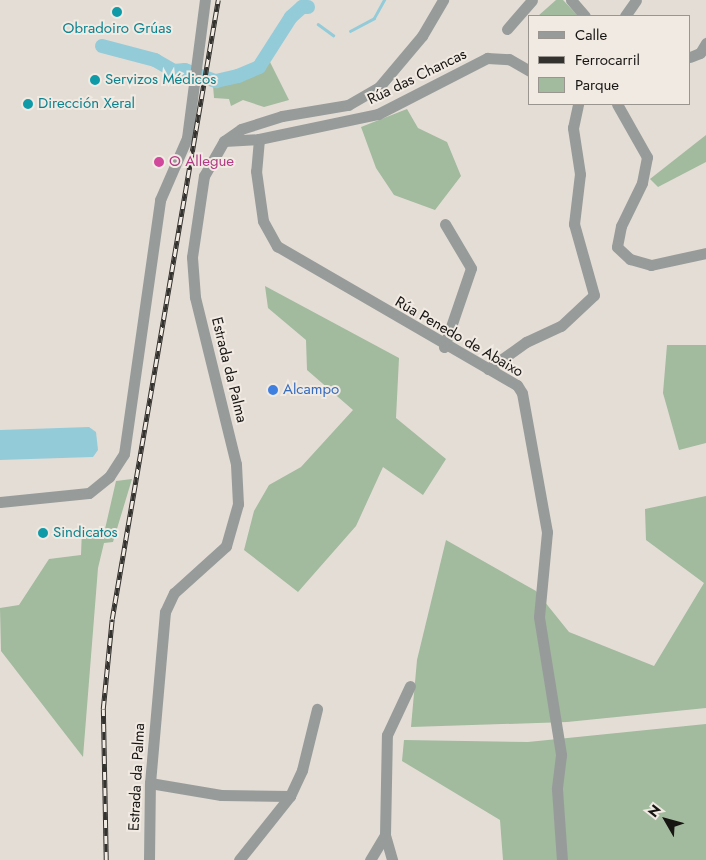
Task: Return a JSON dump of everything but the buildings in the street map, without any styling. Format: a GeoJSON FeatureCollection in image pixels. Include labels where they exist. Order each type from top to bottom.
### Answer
{"type":"FeatureCollection","features":[{"type":"Feature","properties":{"kind":"street"},"geometry":{"type":"LineString","coordinates":[[0,502],[89,493],[109,477],[124,454],[160,200],[187,138],[205,0]]}},
{"type":"Feature","properties":{"kind":"street"},"geometry":{"type":"LineString","coordinates":[[224,141],[261,121],[348,105],[374,91],[402,63],[443,0]]}},
{"type":"Feature","properties":{"kind":"street"},"geometry":{"type":"LineString","coordinates":[[507,29],[532,0]]}},
{"type":"Feature","properties":{"kind":"street"},"geometry":{"type":"LineString","coordinates":[[571,0],[584,15]]}},
{"type":"Feature","properties":{"kind":"street"},"geometry":{"type":"LineString","coordinates":[[626,15],[636,0]]}},
{"type":"Feature","properties":{"kind":"street"},"geometry":{"type":"LineString","coordinates":[[691,57],[700,54],[706,43]]}},
{"type":"Feature","properties":{"kind":"street","name":"Rúa das Chancas"},"geometry":{"type":"LineString","coordinates":[[224,141],[259,139],[378,114],[487,58],[509,59],[528,71]]}},
{"type":"Feature","properties":{"kind":"street"},"geometry":{"type":"LineString","coordinates":[[488,368],[526,342],[561,326],[594,295],[574,224],[580,174],[573,128],[578,105]]}},
{"type":"Feature","properties":{"kind":"street"},"geometry":{"type":"LineString","coordinates":[[618,105],[647,156],[642,183],[621,226],[617,247],[630,259],[651,265],[706,253]]}},
{"type":"Feature","properties":{"kind":"street","name":"Rúa Penedo de Abaixo"},"geometry":{"type":"LineString","coordinates":[[259,139],[256,172],[263,221],[277,246],[444,347],[488,368],[522,393],[538,463],[548,548],[540,632],[561,755],[557,789],[562,860]]}},
{"type":"Feature","properties":{"kind":"street","name":"Estrada da Palma"},"geometry":{"type":"LineString","coordinates":[[149,860],[150,783],[165,612],[174,593],[226,546],[238,504],[236,464],[195,297],[192,257],[204,176],[224,141]]}},
{"type":"Feature","properties":{"kind":"street"},"geometry":{"type":"LineString","coordinates":[[444,347],[471,268],[445,224]]}},
{"type":"Feature","properties":{"kind":"street"},"geometry":{"type":"LineString","coordinates":[[392,860],[385,834],[384,748],[410,686]]}},
{"type":"Feature","properties":{"kind":"street"},"geometry":{"type":"LineString","coordinates":[[238,860],[290,796],[302,770],[317,709]]}},
{"type":"Feature","properties":{"kind":"street"},"geometry":{"type":"LineString","coordinates":[[150,783],[221,795],[290,796]]}},
{"type":"Feature","properties":{"kind":"street"},"geometry":{"type":"LineString","coordinates":[[370,860],[385,834]]}},
{"type":"Feature","properties":{"kind":"green space"},"geometry":{"type":"Polygon","coordinates":[[[556,0],[563,0],[577,15],[539,15],[556,0]]]}},
{"type":"Feature","properties":{"kind":"green space"},"geometry":{"type":"Polygon","coordinates":[[[270,62],[289,100],[264,107],[243,100],[231,106],[229,99],[214,98],[213,85],[247,78],[270,62]]]}},
{"type":"Feature","properties":{"kind":"green space"},"geometry":{"type":"Polygon","coordinates":[[[407,109],[418,128],[447,142],[461,176],[435,210],[394,195],[376,168],[361,127],[407,109]]]}},
{"type":"Feature","properties":{"kind":"green space"},"geometry":{"type":"Polygon","coordinates":[[[706,135],[706,162],[658,187],[650,179],[706,135]]]}},
{"type":"Feature","properties":{"kind":"green space"},"geometry":{"type":"Polygon","coordinates":[[[265,286],[399,358],[396,418],[446,459],[423,495],[383,467],[356,526],[298,592],[244,550],[254,511],[269,485],[301,467],[353,410],[307,370],[306,340],[268,308],[265,286]]]}},
{"type":"Feature","properties":{"kind":"green space"},"geometry":{"type":"Polygon","coordinates":[[[667,345],[706,345],[706,443],[679,450],[663,393],[667,345]]]}},
{"type":"Feature","properties":{"kind":"green space"},"geometry":{"type":"Polygon","coordinates":[[[132,479],[113,542],[104,543],[98,568],[83,757],[1,651],[0,608],[19,605],[49,559],[81,555],[82,529],[105,529],[116,481],[132,479]]]}},
{"type":"Feature","properties":{"kind":"green space"},"geometry":{"type":"Polygon","coordinates":[[[706,496],[706,708],[567,722],[411,727],[417,660],[446,540],[536,591],[569,632],[654,666],[704,583],[646,540],[645,509],[706,496]]]}},
{"type":"Feature","properties":{"kind":"green space"},"geometry":{"type":"Polygon","coordinates":[[[706,724],[706,860],[503,860],[500,820],[402,761],[404,740],[528,742],[706,724]]]}},
{"type":"Feature","properties":{"kind":"water"},"geometry":{"type":"Polygon","coordinates":[[[89,427],[96,432],[98,450],[93,457],[0,460],[0,430],[89,427]]]}},
{"type":"Feature","properties":{"kind":"waterway"},"geometry":{"type":"LineString","coordinates":[[350,31],[374,18],[384,0]]}},
{"type":"Feature","properties":{"kind":"waterway"},"geometry":{"type":"LineString","coordinates":[[102,46],[155,60],[174,71],[185,70],[216,81],[238,76],[259,67],[291,17],[302,7],[308,7]]}},
{"type":"Feature","properties":{"kind":"waterway"},"geometry":{"type":"LineString","coordinates":[[318,24],[333,35]]}},
{"type":"Feature","properties":{"kind":"railway"},"geometry":{"type":"LineString","coordinates":[[106,860],[103,709],[112,619],[218,0]]}},
{"type":"Feature","properties":{"kind":"place","name":"Obradoiro Grúas"},"geometry":{"type":"Point","coordinates":[117,12]}},
{"type":"Feature","properties":{"kind":"place","name":"Servizos Médicos"},"geometry":{"type":"Point","coordinates":[95,80]}},
{"type":"Feature","properties":{"kind":"place","name":"Dirección Xeral"},"geometry":{"type":"Point","coordinates":[28,104]}},
{"type":"Feature","properties":{"kind":"place","name":"O Allegue"},"geometry":{"type":"Point","coordinates":[159,162]}},
{"type":"Feature","properties":{"kind":"place","name":"Alcampo"},"geometry":{"type":"Point","coordinates":[273,390]}},
{"type":"Feature","properties":{"kind":"place","name":"Sindicatos"},"geometry":{"type":"Point","coordinates":[43,533]}}]}
